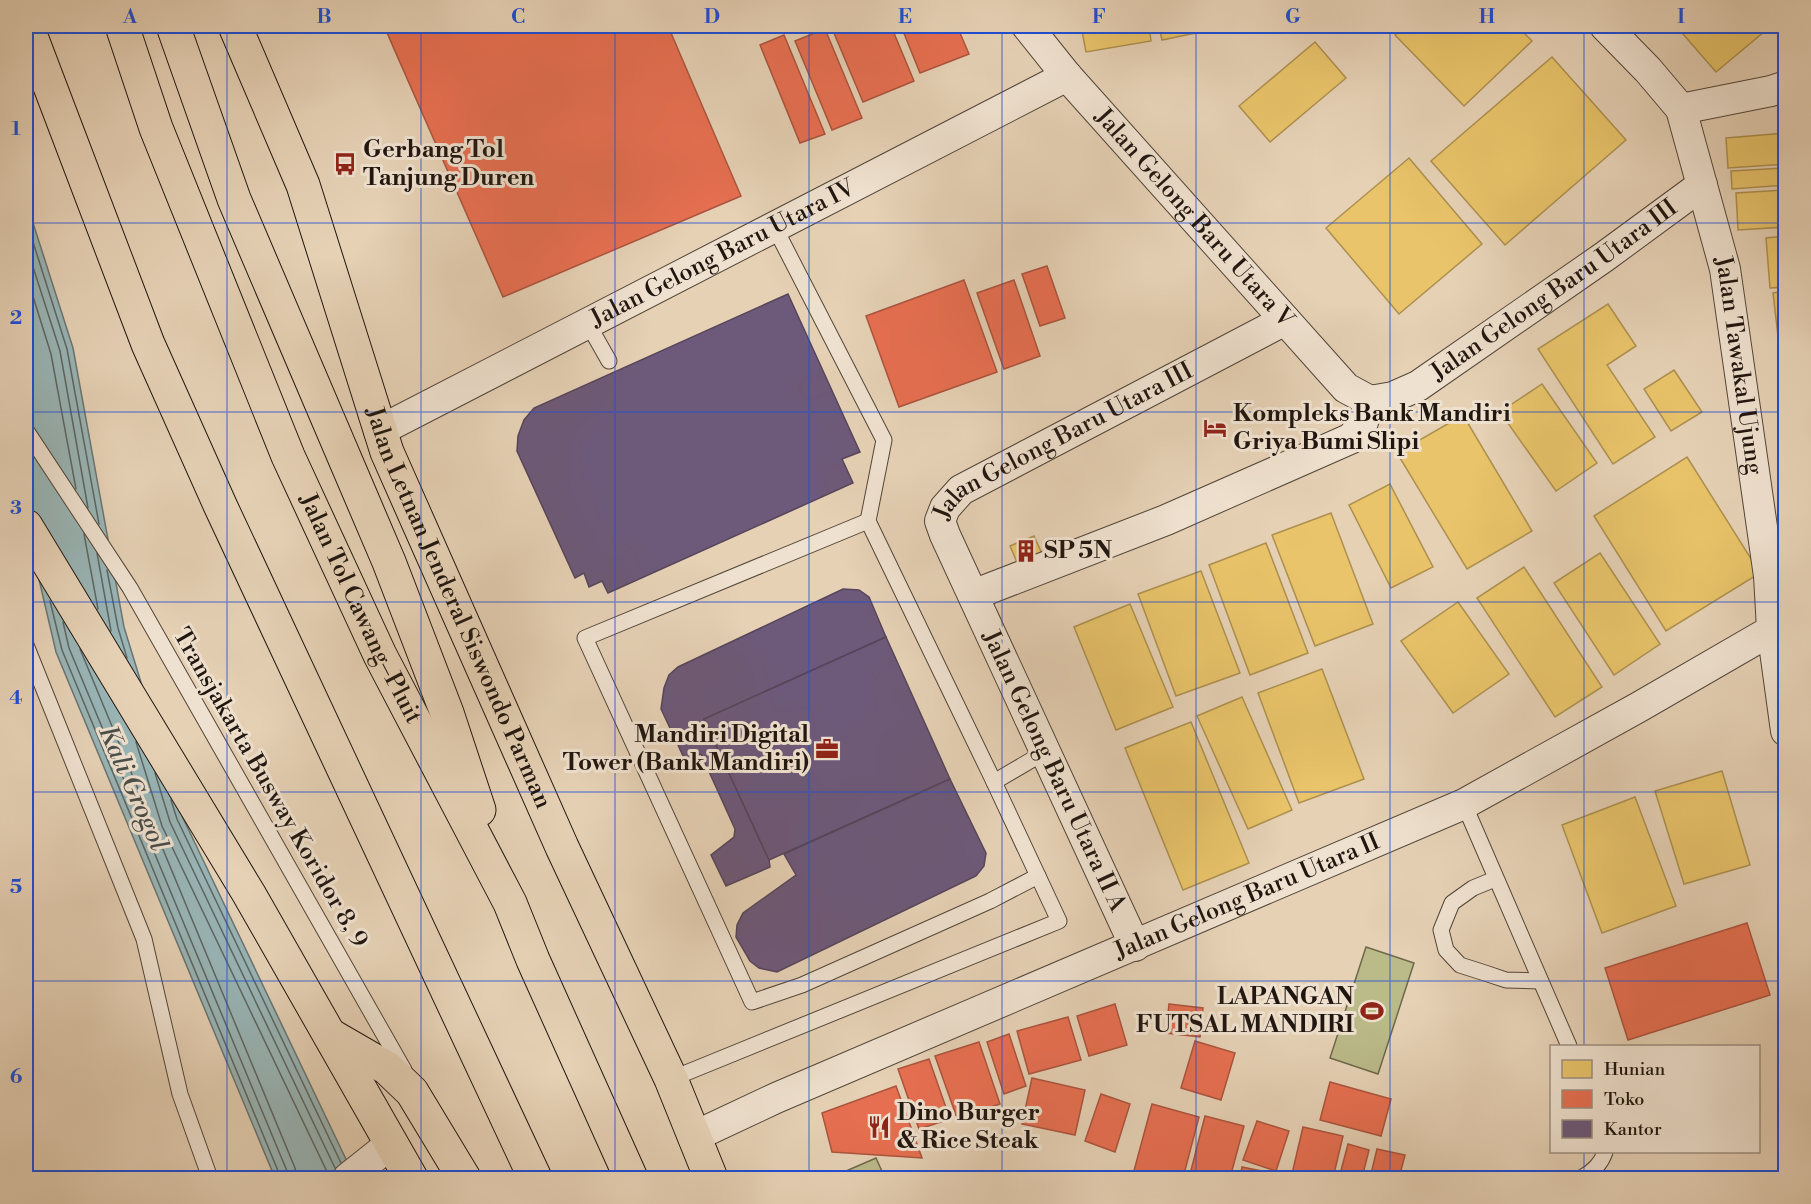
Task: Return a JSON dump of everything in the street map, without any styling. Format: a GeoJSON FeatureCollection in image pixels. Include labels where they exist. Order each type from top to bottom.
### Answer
{"type":"FeatureCollection","features":[{"type":"Feature","properties":{"kind":"highway"},"geometry":{"type":"LineString","coordinates":[[27,26],[153,355],[220,506],[535,1179]]}},
{"type":"Feature","properties":{"kind":"highway","name":"Jalan Tol Cawang–Pluit"},"geometry":{"type":"LineString","coordinates":[[122,26],[156,128],[288,456],[380,655],[510,903],[532,960],[631,1179]]}},
{"type":"Feature","properties":{"kind":"highway"},"geometry":{"type":"LineString","coordinates":[[173,26],[234,199],[394,573],[447,713],[510,903]]}},
{"type":"Feature","properties":{"kind":"highway","name":"Jalan Letnan Jenderal Siswondo Parman"},"geometry":{"type":"LineString","coordinates":[[235,26],[303,185],[379,431],[562,848],[671,1079],[711,1179]]}},
{"type":"Feature","properties":{"kind":"highway"},"geometry":{"type":"LineString","coordinates":[[26,526],[249,894],[411,1179]]}},
{"type":"Feature","properties":{"kind":"highway"},"geometry":{"type":"LineString","coordinates":[[328,1034],[387,1068],[412,1092],[462,1179]]}},
{"type":"Feature","properties":{"kind":"street","name":"Jalan Gelong Baru Utara V"},"geometry":{"type":"LineString","coordinates":[[1027,26],[1067,76],[1346,388],[1370,401]]}},
{"type":"Feature","properties":{"kind":"street","name":"Jalan Tawakal Ujung"},"geometry":{"type":"LineString","coordinates":[[1605,26],[1648,70],[1681,109],[1725,269],[1768,576],[1779,626],[1785,731]]}},
{"type":"Feature","properties":{"kind":"street","name":"Jalan Gelong Baru Utara IV"},"geometry":{"type":"LineString","coordinates":[[379,431],[1067,76]]}},
{"type":"Feature","properties":{"kind":"street"},"geometry":{"type":"LineString","coordinates":[[1681,109],[1771,91],[1785,86]]}},
{"type":"Feature","properties":{"kind":"street","name":"Jalan Gelong Baru Utara III"},"geometry":{"type":"LineString","coordinates":[[1370,401],[1394,397],[1418,386],[1595,264],[1702,185]]}},
{"type":"Feature","properties":{"kind":"street","name":"Jalan Gelong Baru Utara III"},"geometry":{"type":"LineString","coordinates":[[973,596],[940,521],[945,508],[961,490],[1285,320]]}},
{"type":"Feature","properties":{"kind":"street"},"geometry":{"type":"LineString","coordinates":[[973,596],[1166,520],[1352,438],[1362,422],[1370,401]]}},
{"type":"Feature","properties":{"kind":"street","name":"Jalan Gelong Baru Utara II A"},"geometry":{"type":"LineString","coordinates":[[973,596],[1135,946]]}},
{"type":"Feature","properties":{"kind":"street","name":"Jalan Gelong Baru Utara II"},"geometry":{"type":"LineString","coordinates":[[693,1137],[776,1098],[1464,804],[1779,626]]}},
{"type":"Feature","properties":{"kind":"street"},"geometry":{"type":"LineString","coordinates":[[353,1175],[392,1143]]}},
{"type":"Feature","properties":{"kind":"lane"},"geometry":{"type":"LineString","coordinates":[[671,1079],[1059,921],[868,521],[884,440],[775,228]]}},
{"type":"Feature","properties":{"kind":"lane"},"geometry":{"type":"LineString","coordinates":[[588,324],[609,360]]}},
{"type":"Feature","properties":{"kind":"lane","name":"Transjakarta Busway Koridor 8, 9"},"geometry":{"type":"LineString","coordinates":[[26,430],[130,588],[392,1049],[435,1130]]}},
{"type":"Feature","properties":{"kind":"lane"},"geometry":{"type":"LineString","coordinates":[[868,521],[585,638],[752,1002],[802,986],[990,901],[1038,876]]}},
{"type":"Feature","properties":{"kind":"lane"},"geometry":{"type":"LineString","coordinates":[[27,651],[144,939],[180,1094],[210,1179]]}},
{"type":"Feature","properties":{"kind":"lane"},"geometry":{"type":"LineString","coordinates":[[994,782],[1045,752]]}},
{"type":"Feature","properties":{"kind":"lane"},"geometry":{"type":"LineString","coordinates":[[1464,804],[1568,1045]]}},
{"type":"Feature","properties":{"kind":"lane"},"geometry":{"type":"LineString","coordinates":[[1496,879],[1473,888],[1452,903],[1442,930],[1446,950],[1460,965],[1506,980],[1540,981]]}},
{"type":"Feature","properties":{"kind":"lane"},"geometry":{"type":"LineString","coordinates":[[1581,1179],[1592,1173],[1605,1153]]}},
{"type":"Feature","properties":{"kind":"shaded area","name":"LAPANGAN FUTSAL MANDIRI"},"geometry":{"type":"Polygon","coordinates":[[[1366,947],[1414,963],[1378,1074],[1330,1058],[1366,947]]]}},
{"type":"Feature","properties":{"kind":"shaded area"},"geometry":{"type":"Polygon","coordinates":[[[876,1158],[885,1178],[830,1178],[876,1158]]]}},
{"type":"Feature","properties":{"kind":"water","name":"Kali Grogol"},"geometry":{"type":"Polygon","coordinates":[[[26,201],[73,348],[124,627],[182,816],[355,1178],[275,1178],[56,652],[26,524],[26,201]]]}},
{"type":"Feature","properties":{"kind":"building: Hunian"},"geometry":{"type":"Polygon","coordinates":[[[1081,26],[1149,26],[1151,41],[1086,52],[1081,26]]]}},
{"type":"Feature","properties":{"kind":"building: Hunian"},"geometry":{"type":"Polygon","coordinates":[[[1159,26],[1229,26],[1162,40],[1159,26]]]}},
{"type":"Feature","properties":{"kind":"building: Hunian"},"geometry":{"type":"Polygon","coordinates":[[[1405,26],[1517,26],[1532,41],[1464,106],[1395,35],[1405,26]]]}},
{"type":"Feature","properties":{"kind":"building: Hunian"},"geometry":{"type":"Polygon","coordinates":[[[1676,26],[1771,26],[1716,72],[1676,26]]]}},
{"type":"Feature","properties":{"kind":"building: Hunian"},"geometry":{"type":"Polygon","coordinates":[[[1315,42],[1346,78],[1270,142],[1239,106],[1315,42]]]}},
{"type":"Feature","properties":{"kind":"building: Hunian"},"geometry":{"type":"Polygon","coordinates":[[[1552,57],[1626,140],[1505,245],[1431,161],[1552,57]]]}},
{"type":"Feature","properties":{"kind":"building: Hunian"},"geometry":{"type":"Polygon","coordinates":[[[1786,133],[1786,164],[1728,168],[1726,138],[1786,133]]]}},
{"type":"Feature","properties":{"kind":"building: Hunian"},"geometry":{"type":"Polygon","coordinates":[[[1409,158],[1482,244],[1399,314],[1326,228],[1409,158]]]}},
{"type":"Feature","properties":{"kind":"building: Hunian"},"geometry":{"type":"Polygon","coordinates":[[[1786,168],[1786,185],[1732,189],[1731,171],[1786,168]]]}},
{"type":"Feature","properties":{"kind":"building: Hunian"},"geometry":{"type":"Polygon","coordinates":[[[1786,190],[1786,227],[1738,230],[1736,193],[1786,190]]]}},
{"type":"Feature","properties":{"kind":"building: Hunian"},"geometry":{"type":"Polygon","coordinates":[[[1786,236],[1786,287],[1770,288],[1766,238],[1786,236]]]}},
{"type":"Feature","properties":{"kind":"building: Hunian"},"geometry":{"type":"Polygon","coordinates":[[[1786,291],[1786,345],[1779,345],[1773,293],[1786,291]]]}},
{"type":"Feature","properties":{"kind":"building: Hunian"},"geometry":{"type":"Polygon","coordinates":[[[1608,304],[1636,346],[1607,365],[1655,437],[1613,464],[1538,349],[1608,304]]]}},
{"type":"Feature","properties":{"kind":"building: Hunian"},"geometry":{"type":"Polygon","coordinates":[[[1674,370],[1702,412],[1671,431],[1644,389],[1674,370]]]}},
{"type":"Feature","properties":{"kind":"building: Hunian"},"geometry":{"type":"Polygon","coordinates":[[[1542,384],[1597,463],[1556,491],[1500,412],[1542,384]]]}},
{"type":"Feature","properties":{"kind":"building: Hunian"},"geometry":{"type":"Polygon","coordinates":[[[1463,415],[1532,531],[1467,569],[1397,453],[1463,415]]]}},
{"type":"Feature","properties":{"kind":"building: Hunian"},"geometry":{"type":"Polygon","coordinates":[[[1687,457],[1760,573],[1666,631],[1594,516],[1687,457]]]}},
{"type":"Feature","properties":{"kind":"building: Hunian"},"geometry":{"type":"Polygon","coordinates":[[[1390,484],[1433,567],[1391,588],[1349,505],[1390,484]]]}},
{"type":"Feature","properties":{"kind":"building: Hunian"},"geometry":{"type":"Polygon","coordinates":[[[1331,513],[1373,624],[1315,646],[1272,535],[1331,513]]]}},
{"type":"Feature","properties":{"kind":"building: Hunian","name":"SP 5N"},"geometry":{"type":"Polygon","coordinates":[[[1034,536],[1043,556],[1019,567],[1010,546],[1034,536]]]}},
{"type":"Feature","properties":{"kind":"building: Hunian"},"geometry":{"type":"Polygon","coordinates":[[[1266,543],[1308,653],[1250,675],[1209,565],[1266,543]]]}},
{"type":"Feature","properties":{"kind":"building: Hunian"},"geometry":{"type":"Polygon","coordinates":[[[1600,553],[1660,644],[1614,675],[1554,583],[1600,553]]]}},
{"type":"Feature","properties":{"kind":"building: Hunian"},"geometry":{"type":"Polygon","coordinates":[[[1524,567],[1602,687],[1555,717],[1477,598],[1524,567]]]}},
{"type":"Feature","properties":{"kind":"building: Hunian"},"geometry":{"type":"Polygon","coordinates":[[[1201,571],[1240,673],[1176,696],[1138,594],[1201,571]]]}},
{"type":"Feature","properties":{"kind":"building: Hunian"},"geometry":{"type":"Polygon","coordinates":[[[1458,602],[1509,674],[1453,713],[1401,641],[1458,602]]]}},
{"type":"Feature","properties":{"kind":"building: Hunian"},"geometry":{"type":"Polygon","coordinates":[[[1130,604],[1173,707],[1116,730],[1074,627],[1130,604]]]}},
{"type":"Feature","properties":{"kind":"building: Hunian"},"geometry":{"type":"Polygon","coordinates":[[[1322,669],[1364,779],[1299,803],[1258,693],[1322,669]]]}},
{"type":"Feature","properties":{"kind":"building: Hunian"},"geometry":{"type":"Polygon","coordinates":[[[1242,697],[1292,810],[1248,829],[1197,716],[1242,697]]]}},
{"type":"Feature","properties":{"kind":"building: Hunian"},"geometry":{"type":"Polygon","coordinates":[[[1191,722],[1249,863],[1183,890],[1125,748],[1191,722]]]}},
{"type":"Feature","properties":{"kind":"building: Hunian"},"geometry":{"type":"Polygon","coordinates":[[[1722,771],[1750,865],[1684,884],[1655,791],[1722,771]]]}},
{"type":"Feature","properties":{"kind":"building: Hunian"},"geometry":{"type":"Polygon","coordinates":[[[1635,797],[1676,906],[1602,933],[1562,825],[1635,797]]]}},
{"type":"Feature","properties":{"kind":"building: Toko"},"geometry":{"type":"Polygon","coordinates":[[[384,26],[668,26],[741,196],[503,297],[384,26]]]}},
{"type":"Feature","properties":{"kind":"building: Toko"},"geometry":{"type":"Polygon","coordinates":[[[831,26],[891,26],[914,81],[863,102],[831,26]]]}},
{"type":"Feature","properties":{"kind":"building: Toko"},"geometry":{"type":"Polygon","coordinates":[[[901,26],[957,26],[969,54],[920,73],[901,26]]]}},
{"type":"Feature","properties":{"kind":"building: Toko"},"geometry":{"type":"Polygon","coordinates":[[[825,29],[862,118],[832,130],[795,41],[825,29]]]}},
{"type":"Feature","properties":{"kind":"building: Toko"},"geometry":{"type":"Polygon","coordinates":[[[784,35],[825,134],[800,143],[760,45],[784,35]]]}},
{"type":"Feature","properties":{"kind":"building: Toko"},"geometry":{"type":"Polygon","coordinates":[[[1047,266],[1065,318],[1040,326],[1022,274],[1047,266]]]}},
{"type":"Feature","properties":{"kind":"building: Toko"},"geometry":{"type":"Polygon","coordinates":[[[964,280],[997,372],[899,407],[866,316],[964,280]]]}},
{"type":"Feature","properties":{"kind":"building: Toko"},"geometry":{"type":"Polygon","coordinates":[[[1014,280],[1040,356],[1004,369],[977,293],[1014,280]]]}},
{"type":"Feature","properties":{"kind":"building: Toko"},"geometry":{"type":"Polygon","coordinates":[[[1747,923],[1770,995],[1628,1040],[1605,968],[1747,923]]]}},
{"type":"Feature","properties":{"kind":"building: Toko"},"geometry":{"type":"Polygon","coordinates":[[[1115,1004],[1127,1045],[1089,1056],[1077,1016],[1115,1004]]]}},
{"type":"Feature","properties":{"kind":"building: Toko"},"geometry":{"type":"Polygon","coordinates":[[[1169,1004],[1203,1008],[1200,1037],[1166,1033],[1169,1004]]]}},
{"type":"Feature","properties":{"kind":"building: Toko"},"geometry":{"type":"Polygon","coordinates":[[[1068,1017],[1081,1060],[1029,1074],[1017,1031],[1068,1017]]]}},
{"type":"Feature","properties":{"kind":"building: Toko"},"geometry":{"type":"Polygon","coordinates":[[[1009,1034],[1026,1086],[1004,1094],[987,1042],[1009,1034]]]}},
{"type":"Feature","properties":{"kind":"building: Toko"},"geometry":{"type":"Polygon","coordinates":[[[1195,1041],[1235,1053],[1221,1100],[1181,1088],[1195,1041]]]}},
{"type":"Feature","properties":{"kind":"building: Toko"},"geometry":{"type":"Polygon","coordinates":[[[979,1042],[1000,1104],[957,1118],[935,1056],[979,1042]]]}},
{"type":"Feature","properties":{"kind":"building: Toko"},"geometry":{"type":"Polygon","coordinates":[[[929,1059],[950,1119],[919,1129],[898,1069],[929,1059]]]}},
{"type":"Feature","properties":{"kind":"building: Toko"},"geometry":{"type":"Polygon","coordinates":[[[1032,1078],[1085,1090],[1075,1135],[1022,1124],[1032,1078]]]}},
{"type":"Feature","properties":{"kind":"building: Toko"},"geometry":{"type":"Polygon","coordinates":[[[1330,1082],[1391,1099],[1381,1136],[1320,1120],[1330,1082]]]}},
{"type":"Feature","properties":{"kind":"building: Toko"},"geometry":{"type":"Polygon","coordinates":[[[896,1086],[922,1158],[832,1152],[822,1113],[896,1086]]]}},
{"type":"Feature","properties":{"kind":"building: Toko"},"geometry":{"type":"Polygon","coordinates":[[[1101,1094],[1130,1104],[1115,1152],[1085,1141],[1101,1094]]]}},
{"type":"Feature","properties":{"kind":"building: Toko"},"geometry":{"type":"Polygon","coordinates":[[[1152,1104],[1199,1117],[1183,1178],[1132,1178],[1152,1104]]]}},
{"type":"Feature","properties":{"kind":"building: Toko"},"geometry":{"type":"Polygon","coordinates":[[[1205,1116],[1244,1126],[1230,1178],[1189,1178],[1205,1116]]]}},
{"type":"Feature","properties":{"kind":"building: Toko"},"geometry":{"type":"Polygon","coordinates":[[[1257,1121],[1289,1131],[1276,1171],[1243,1160],[1257,1121]]]}},
{"type":"Feature","properties":{"kind":"building: Toko"},"geometry":{"type":"Polygon","coordinates":[[[1303,1127],[1343,1136],[1333,1178],[1291,1178],[1303,1127]]]}},
{"type":"Feature","properties":{"kind":"building: Toko"},"geometry":{"type":"Polygon","coordinates":[[[1348,1144],[1369,1150],[1362,1178],[1339,1178],[1348,1144]]]}},
{"type":"Feature","properties":{"kind":"building: Toko"},"geometry":{"type":"Polygon","coordinates":[[[1377,1149],[1405,1155],[1399,1178],[1370,1178],[1377,1149]]]}},
{"type":"Feature","properties":{"kind":"building: Toko"},"geometry":{"type":"Polygon","coordinates":[[[1242,1167],[1286,1176],[1285,1178],[1240,1178],[1242,1167]]]}},
{"type":"Feature","properties":{"kind":"building: Kantor"},"geometry":{"type":"Polygon","coordinates":[[[788,294],[860,452],[842,459],[853,483],[608,593],[602,581],[589,587],[584,573],[575,578],[517,451],[518,436],[524,420],[534,408],[788,294]]]}},
{"type":"Feature","properties":{"kind":"building: Kantor"},"geometry":{"type":"Polygon","coordinates":[[[843,589],[859,590],[869,597],[886,637],[704,719],[769,860],[770,867],[726,886],[711,855],[734,837],[735,829],[701,754],[685,760],[661,709],[664,688],[669,675],[678,667],[843,589]]]}},
{"type":"Feature","properties":{"kind":"building: Kantor","name":"Mandiri Digital Tower (Bank Mandiri)"},"geometry":{"type":"Polygon","coordinates":[[[886,637],[950,779],[769,860],[704,719],[886,637]]]}},
{"type":"Feature","properties":{"kind":"building: Kantor"},"geometry":{"type":"Polygon","coordinates":[[[950,779],[986,853],[984,866],[976,876],[777,972],[759,968],[750,961],[736,937],[737,925],[743,913],[796,875],[784,854],[950,779]]]}},
{"type":"Feature","properties":{"kind":"place","name":"Gerbang Tol Tanjung Duren"},"geometry":{"type":"Point","coordinates":[345,164]}},
{"type":"Feature","properties":{"kind":"place","name":"Kompleks Bank Mandiri Griya Bumi Slipi"},"geometry":{"type":"Point","coordinates":[1215,428]}},
{"type":"Feature","properties":{"kind":"place","name":"SP 5N"},"geometry":{"type":"Point","coordinates":[1026,551]}},
{"type":"Feature","properties":{"kind":"place","name":"Mandiri Digital Tower (Bank Mandiri)"},"geometry":{"type":"Point","coordinates":[827,749]}},
{"type":"Feature","properties":{"kind":"place","name":"LAPANGAN FUTSAL MANDIRI"},"geometry":{"type":"Point","coordinates":[1372,1011]}},
{"type":"Feature","properties":{"kind":"place","name":"Dino Burger & Rice Steak"},"geometry":{"type":"Point","coordinates":[879,1127]}}]}
